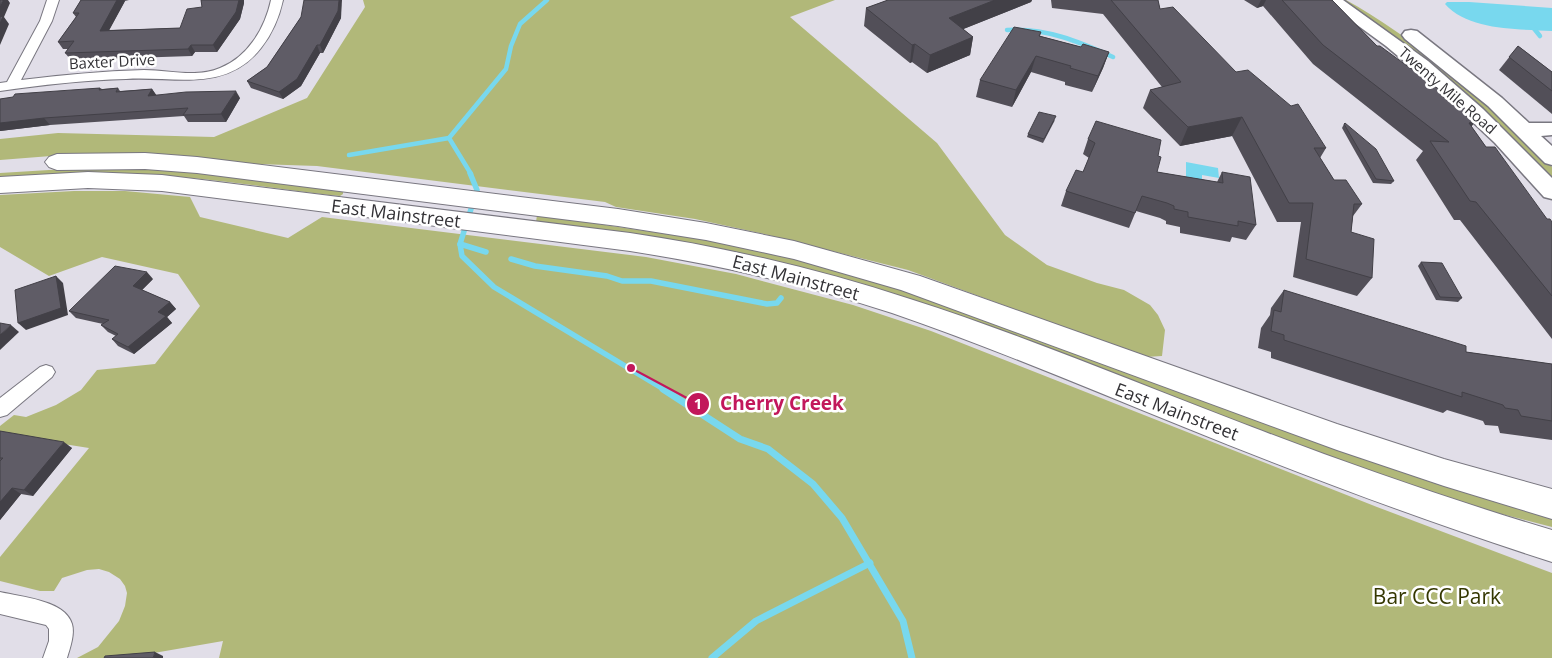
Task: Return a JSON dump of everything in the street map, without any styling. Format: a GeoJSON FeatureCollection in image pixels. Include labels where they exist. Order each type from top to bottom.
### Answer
{"type":"FeatureCollection","features":[{"type":"Feature","properties":{"kind":"main road","name":"Twenty Mile Road"},"geometry":{"type":"LineString","coordinates":[[1332,0],[1404,51],[1460,96],[1510,145],[1552,192]]}},
{"type":"Feature","properties":{"kind":"main road","name":"Twenty Mile Road"},"geometry":{"type":"LineString","coordinates":[[1360,0],[1458,71],[1495,102],[1552,158]]}},
{"type":"Feature","properties":{"kind":"main road"},"geometry":{"type":"LineString","coordinates":[[1524,130],[1552,129]]}},
{"type":"Feature","properties":{"kind":"main road","name":"East Mainstreet"},"geometry":{"type":"LineString","coordinates":[[0,167],[73,162],[145,161],[197,166],[331,193]]}},
{"type":"Feature","properties":{"kind":"main road","name":"East Mainstreet"},"geometry":{"type":"LineString","coordinates":[[0,185],[88,180],[162,182],[331,193],[536,218],[657,222],[717,232],[872,270],[945,294],[1386,453],[1453,476],[1552,504]]}},
{"type":"Feature","properties":{"kind":"main road","name":"East Mainstreet"},"geometry":{"type":"LineString","coordinates":[[536,218],[774,270],[872,297],[1024,352],[1358,482],[1443,513],[1552,546]]}},
{"type":"Feature","properties":{"kind":"street"},"geometry":{"type":"LineString","coordinates":[[6,86],[46,21],[53,0]]}},
{"type":"Feature","properties":{"kind":"street","name":"Baxter Drive"},"geometry":{"type":"LineString","coordinates":[[6,86],[144,74],[209,75],[225,71],[244,60],[254,47],[272,19],[278,0]]}},
{"type":"Feature","properties":{"kind":"street"},"geometry":{"type":"LineString","coordinates":[[0,409],[46,372]]}},
{"type":"Feature","properties":{"kind":"street"},"geometry":{"type":"LineString","coordinates":[[0,603],[52,616],[61,625],[60,641],[55,658]]}},
{"type":"Feature","properties":{"kind":"green space"},"geometry":{"type":"Polygon","coordinates":[[[363,0],[835,0],[790,17],[937,143],[1005,235],[1047,265],[1097,283],[1124,290],[1150,305],[1158,315],[1165,330],[1162,356],[1145,357],[908,270],[764,234],[695,219],[616,207],[605,202],[317,166],[257,164],[163,155],[89,153],[0,160],[0,139],[58,133],[214,137],[307,98],[365,7],[363,0]]]}},
{"type":"Feature","properties":{"kind":"green space"},"geometry":{"type":"Polygon","coordinates":[[[1341,0],[1346,0],[1402,35],[1455,76],[1552,167],[1552,181],[1504,130],[1453,83],[1398,40],[1341,0]]]}},
{"type":"Feature","properties":{"kind":"green space"},"geometry":{"type":"Polygon","coordinates":[[[98,167],[166,168],[343,191],[343,194],[340,196],[329,195],[174,176],[133,174],[0,179],[0,173],[98,167]]]}},
{"type":"Feature","properties":{"kind":"green space","name":"Bar CCC Park"},"geometry":{"type":"Polygon","coordinates":[[[74,191],[125,191],[190,197],[200,217],[288,238],[322,217],[646,257],[736,274],[853,305],[931,331],[1377,507],[1552,573],[1552,658],[219,658],[223,641],[125,658],[77,658],[98,647],[119,621],[125,606],[127,593],[120,579],[109,572],[99,569],[87,570],[62,578],[54,591],[40,591],[0,581],[0,557],[89,448],[0,434],[0,426],[14,415],[26,417],[56,405],[81,390],[97,370],[155,364],[200,306],[178,274],[102,257],[49,276],[0,247],[0,195],[74,191]]]}},
{"type":"Feature","properties":{"kind":"green space"},"geometry":{"type":"Polygon","coordinates":[[[537,215],[727,243],[866,277],[1552,517],[1552,527],[1416,492],[980,325],[536,222],[537,215]]]}},
{"type":"Feature","properties":{"kind":"water"},"geometry":{"type":"Polygon","coordinates":[[[1447,2],[1552,8],[1552,31],[1510,29],[1481,24],[1455,13],[1445,4],[1447,2]]]}},
{"type":"Feature","properties":{"kind":"water"},"geometry":{"type":"Polygon","coordinates":[[[1186,162],[1218,168],[1219,178],[1202,175],[1202,182],[1186,179],[1186,162]]]}},
{"type":"Feature","properties":{"kind":"building"},"geometry":{"type":"Polygon","coordinates":[[[81,0],[117,0],[100,31],[180,28],[187,9],[202,7],[201,0],[239,0],[236,12],[213,45],[191,45],[188,49],[65,53],[74,41],[58,42],[79,13],[73,13],[81,0]]]}},
{"type":"Feature","properties":{"kind":"building"},"geometry":{"type":"Polygon","coordinates":[[[304,0],[339,0],[338,11],[320,45],[317,45],[297,79],[279,92],[247,81],[267,67],[301,17],[304,0]]]}},
{"type":"Feature","properties":{"kind":"building"},"geometry":{"type":"Polygon","coordinates":[[[888,0],[995,0],[949,18],[973,37],[930,55],[915,44],[912,45],[866,8],[888,0]]]}},
{"type":"Feature","properties":{"kind":"building"},"geometry":{"type":"Polygon","coordinates":[[[1111,0],[1158,0],[1160,9],[1173,7],[1236,72],[1248,70],[1291,106],[1298,104],[1326,148],[1314,148],[1334,180],[1346,180],[1362,204],[1354,204],[1351,232],[1374,239],[1372,278],[1306,259],[1313,203],[1289,203],[1242,117],[1188,127],[1150,90],[1181,82],[1111,0]]]}},
{"type":"Feature","properties":{"kind":"building"},"geometry":{"type":"Polygon","coordinates":[[[1282,0],[1332,0],[1377,46],[1380,46],[1474,115],[1469,116],[1476,121],[1469,123],[1486,147],[1495,147],[1547,219],[1550,219],[1552,222],[1552,296],[1476,202],[1470,201],[1430,141],[1449,142],[1323,45],[1282,0]]]}},
{"type":"Feature","properties":{"kind":"building"},"geometry":{"type":"Polygon","coordinates":[[[1014,27],[1041,32],[1039,36],[1081,47],[1083,44],[1109,52],[1098,76],[1036,56],[1016,90],[980,80],[1014,27]]]}},
{"type":"Feature","properties":{"kind":"building"},"geometry":{"type":"Polygon","coordinates":[[[1518,46],[1552,72],[1552,91],[1509,57],[1518,46]]]}},
{"type":"Feature","properties":{"kind":"building"},"geometry":{"type":"Polygon","coordinates":[[[100,88],[99,90],[118,88],[116,92],[152,89],[148,96],[186,92],[236,91],[221,114],[183,115],[188,108],[0,123],[0,99],[13,97],[15,94],[100,88]]]}},
{"type":"Feature","properties":{"kind":"building"},"geometry":{"type":"Polygon","coordinates":[[[1039,112],[1056,116],[1044,139],[1028,134],[1039,112]]]}},
{"type":"Feature","properties":{"kind":"building"},"geometry":{"type":"Polygon","coordinates":[[[1096,121],[1161,140],[1158,156],[1161,157],[1157,172],[1223,183],[1222,172],[1250,177],[1256,225],[1238,221],[1238,226],[1188,217],[1188,212],[1174,209],[1174,206],[1167,203],[1142,196],[1135,213],[1066,191],[1076,170],[1083,172],[1095,143],[1088,139],[1096,121]]]}},
{"type":"Feature","properties":{"kind":"building"},"geometry":{"type":"Polygon","coordinates":[[[1345,123],[1376,149],[1394,181],[1376,179],[1345,123]]]}},
{"type":"Feature","properties":{"kind":"building"},"geometry":{"type":"Polygon","coordinates":[[[1421,262],[1442,263],[1462,298],[1440,297],[1421,262]]]}},
{"type":"Feature","properties":{"kind":"building"},"geometry":{"type":"Polygon","coordinates":[[[115,266],[147,272],[133,286],[170,302],[158,312],[166,316],[128,347],[112,339],[118,334],[101,325],[109,320],[69,311],[115,266]]]}},
{"type":"Feature","properties":{"kind":"building"},"geometry":{"type":"Polygon","coordinates":[[[56,276],[61,308],[18,323],[15,290],[56,276]]]}},
{"type":"Feature","properties":{"kind":"building"},"geometry":{"type":"Polygon","coordinates":[[[1284,290],[1466,346],[1466,352],[1552,364],[1552,421],[1521,416],[1518,410],[1505,408],[1503,405],[1462,392],[1462,397],[1284,340],[1284,335],[1271,331],[1274,310],[1281,312],[1284,290]]]}},
{"type":"Feature","properties":{"kind":"building"},"geometry":{"type":"Polygon","coordinates":[[[0,323],[11,325],[0,335],[0,323]]]}},
{"type":"Feature","properties":{"kind":"building"},"geometry":{"type":"Polygon","coordinates":[[[0,431],[64,442],[24,490],[12,488],[0,502],[0,461],[3,458],[0,458],[0,431]]]}},
{"type":"Feature","properties":{"kind":"building"},"geometry":{"type":"Polygon","coordinates":[[[155,652],[153,658],[104,658],[105,656],[155,652]]]}},
{"type":"Feature","properties":{"kind":"waterway"},"geometry":{"type":"LineString","coordinates":[[449,138],[506,69],[511,46],[520,24],[547,0]]}},
{"type":"Feature","properties":{"kind":"waterway"},"geometry":{"type":"LineString","coordinates":[[1532,26],[1540,36]]}},
{"type":"Feature","properties":{"kind":"waterway"},"geometry":{"type":"LineString","coordinates":[[1007,30],[1048,33],[1113,57]]}},
{"type":"Feature","properties":{"kind":"waterway"},"geometry":{"type":"LineString","coordinates":[[349,155],[449,138]]}},
{"type":"Feature","properties":{"kind":"waterway"},"geometry":{"type":"LineString","coordinates":[[449,138],[471,174]]}},
{"type":"Feature","properties":{"kind":"waterway"},"geometry":{"type":"LineString","coordinates":[[460,244],[477,190],[470,173]]}},
{"type":"Feature","properties":{"kind":"waterway"},"geometry":{"type":"LineString","coordinates":[[460,244],[486,252]]}},
{"type":"Feature","properties":{"kind":"waterway"},"geometry":{"type":"LineString","coordinates":[[460,244],[462,256],[494,287],[665,390]]}},
{"type":"Feature","properties":{"kind":"waterway"},"geometry":{"type":"LineString","coordinates":[[511,259],[535,266],[607,276],[622,281],[651,281],[767,304],[777,303],[781,298]]}},
{"type":"Feature","properties":{"kind":"waterway"},"geometry":{"type":"LineString","coordinates":[[663,389],[740,439],[768,449],[813,484],[842,518],[869,564]]}},
{"type":"Feature","properties":{"kind":"waterway"},"geometry":{"type":"LineString","coordinates":[[712,658],[756,621],[869,564]]}},
{"type":"Feature","properties":{"kind":"waterway"},"geometry":{"type":"LineString","coordinates":[[869,564],[903,621],[912,658]]}},
{"type":"Feature","properties":{"kind":"place","name":"Cherry Creek"},"geometry":{"type":"Point","coordinates":[631,368]}}]}
